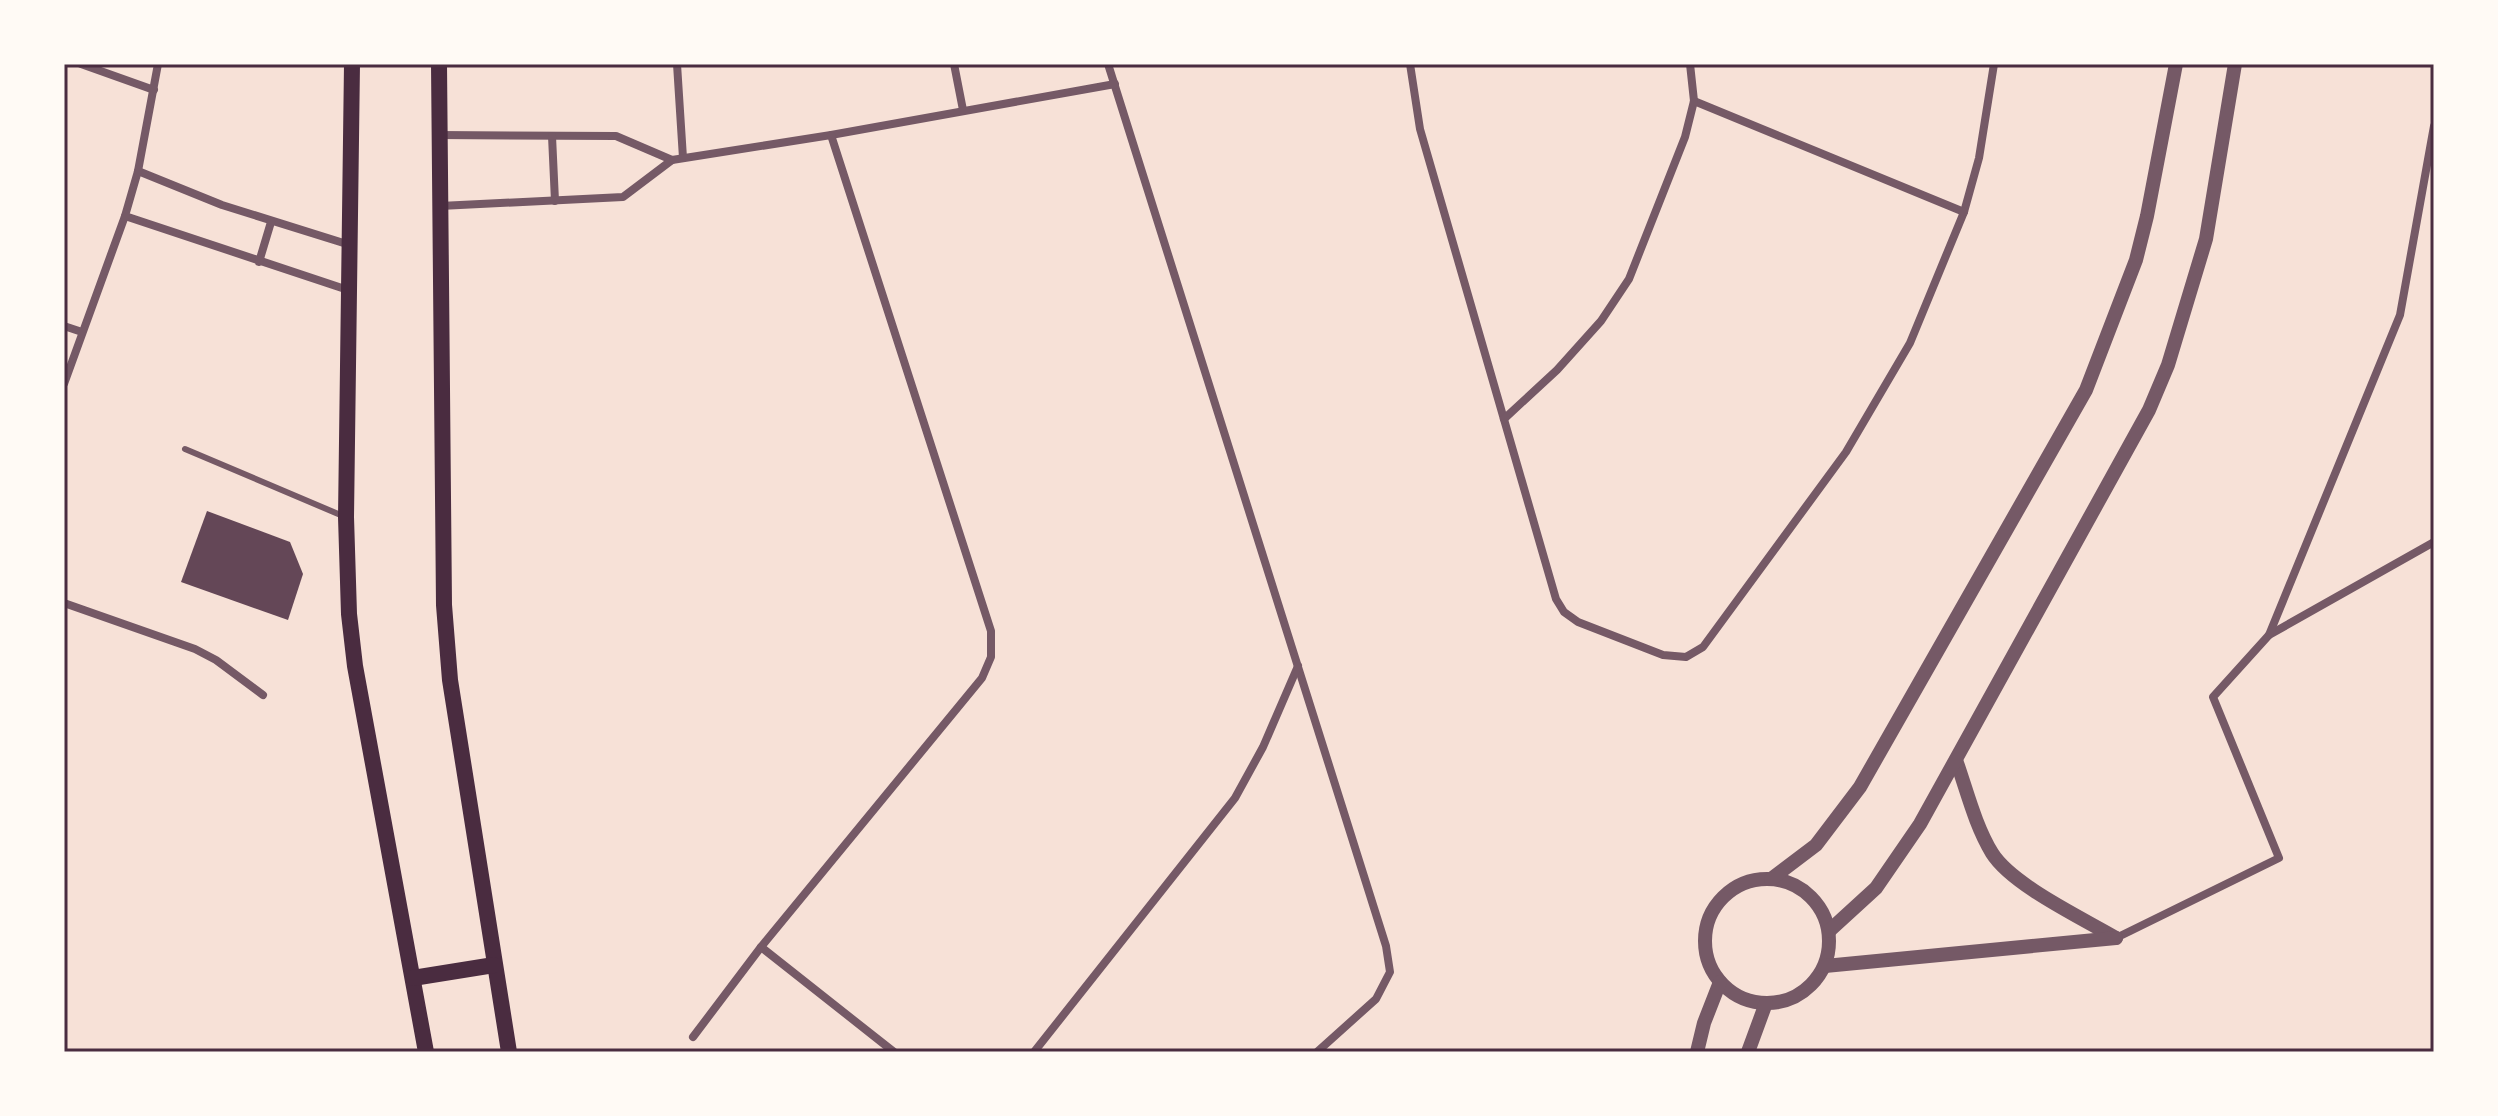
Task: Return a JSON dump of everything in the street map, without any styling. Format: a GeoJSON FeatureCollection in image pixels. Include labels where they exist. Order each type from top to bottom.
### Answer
{"type":"FeatureCollection","features":[{"type":"Feature","properties":{"kind":"main road"},"geometry":{"type":"LineString","coordinates":[[352,64],[346,517],[349,614],[355,666],[426,1052]]}},
{"type":"Feature","properties":{"kind":"main road"},"geometry":{"type":"LineString","coordinates":[[439,64],[444,605],[450,680],[509,1052]]}},
{"type":"Feature","properties":{"kind":"main road"},"geometry":{"type":"LineString","coordinates":[[413,978],[494,965]]}},
{"type":"Feature","properties":{"kind":"street"},"geometry":{"type":"LineString","coordinates":[[81,64],[154,90]]}},
{"type":"Feature","properties":{"kind":"street"},"geometry":{"type":"LineString","coordinates":[[64,384],[125,216],[138,171],[158,64]]}},
{"type":"Feature","properties":{"kind":"street"},"geometry":{"type":"LineString","coordinates":[[677,64],[683,158]]}},
{"type":"Feature","properties":{"kind":"street"},"geometry":{"type":"LineString","coordinates":[[954,64],[963,110]]}},
{"type":"Feature","properties":{"kind":"street"},"geometry":{"type":"LineString","coordinates":[[1108,64],[1386,946],[1390,972],[1376,999],[1317,1052]]}},
{"type":"Feature","properties":{"kind":"street"},"geometry":{"type":"LineString","coordinates":[[1410,64],[1420,129],[1556,599],[1564,612],[1578,622],[1663,655],[1686,657],[1703,647],[1846,452],[1910,343],[1964,212],[1979,158],[1994,64]]}},
{"type":"Feature","properties":{"kind":"street"},"geometry":{"type":"LineString","coordinates":[[1504,419],[1557,370],[1601,321],[1629,279],[1685,137],[1694,101],[1690,64]]}},
{"type":"Feature","properties":{"kind":"street"},"geometry":{"type":"LineString","coordinates":[[1771,879],[1816,845],[1860,787],[2086,390],[2136,260],[2176,64]]}},
{"type":"Feature","properties":{"kind":"street"},"geometry":{"type":"LineString","coordinates":[[1829,931],[1876,888],[1920,824],[2149,410],[2168,365],[2206,239],[2235,64]]}},
{"type":"Feature","properties":{"kind":"street"},"geometry":{"type":"LineString","coordinates":[[440,206],[623,197],[672,160],[1115,84]]}},
{"type":"Feature","properties":{"kind":"street"},"geometry":{"type":"LineString","coordinates":[[1694,101],[1964,212]]}},
{"type":"Feature","properties":{"kind":"street"},"geometry":{"type":"LineString","coordinates":[[2269,635],[2400,315],[2434,126]]}},
{"type":"Feature","properties":{"kind":"street"},"geometry":{"type":"LineString","coordinates":[[438,135],[616,136],[672,160]]}},
{"type":"Feature","properties":{"kind":"street"},"geometry":{"type":"LineString","coordinates":[[693,1037],[761,947],[982,678],[991,657],[991,631],[831,135]]}},
{"type":"Feature","properties":{"kind":"street"},"geometry":{"type":"LineString","coordinates":[[552,136],[555,201]]}},
{"type":"Feature","properties":{"kind":"street"},"geometry":{"type":"LineString","coordinates":[[138,171],[271,222],[350,245]]}},
{"type":"Feature","properties":{"kind":"street"},"geometry":{"type":"LineString","coordinates":[[125,216],[349,290]]}},
{"type":"Feature","properties":{"kind":"street"},"geometry":{"type":"LineString","coordinates":[[259,262],[271,222]]}},
{"type":"Feature","properties":{"kind":"street"},"geometry":{"type":"LineString","coordinates":[[64,326],[82,332]]}},
{"type":"Feature","properties":{"kind":"street"},"geometry":{"type":"LineString","coordinates":[[1825,966],[2116,938],[2279,858],[2213,697],[2269,635],[2434,542]]}},
{"type":"Feature","properties":{"kind":"street"},"geometry":{"type":"LineString","coordinates":[[64,603],[195,649],[216,660],[263,695]]}},
{"type":"Feature","properties":{"kind":"street"},"geometry":{"type":"LineString","coordinates":[[1034,1052],[1235,798],[1263,747],[1298,666]]}},
{"type":"Feature","properties":{"kind":"street"},"geometry":{"type":"LineString","coordinates":[[1956,760],[1977,823],[1993,856],[2017,879],[2116,938]]}},
{"type":"Feature","properties":{"kind":"street"},"geometry":{"type":"LineString","coordinates":[[1771,879],[1791,883],[1809,895],[1822,911],[1829,931],[1830,949],[1825,966],[1815,982],[1801,994],[1785,1001],[1766,1003],[1741,997],[1720,982],[1709,964],[1704,944],[1707,923],[1716,904],[1732,889],[1750,881],[1771,879]]}},
{"type":"Feature","properties":{"kind":"street"},"geometry":{"type":"LineString","coordinates":[[761,947],[894,1052]]}},
{"type":"Feature","properties":{"kind":"street"},"geometry":{"type":"LineString","coordinates":[[1697,1052],[1704,1023],[1720,982]]}},
{"type":"Feature","properties":{"kind":"street"},"geometry":{"type":"LineString","coordinates":[[1748,1052],[1766,1003]]}},
{"type":"Feature","properties":{"kind":"lane"},"geometry":{"type":"LineString","coordinates":[[185,449],[346,517]]}},
{"type":"Feature","properties":{"kind":"building"},"geometry":{"type":"Polygon","coordinates":[[[207,511],[290,542],[303,574],[288,620],[181,582],[207,511]]]}}]}
